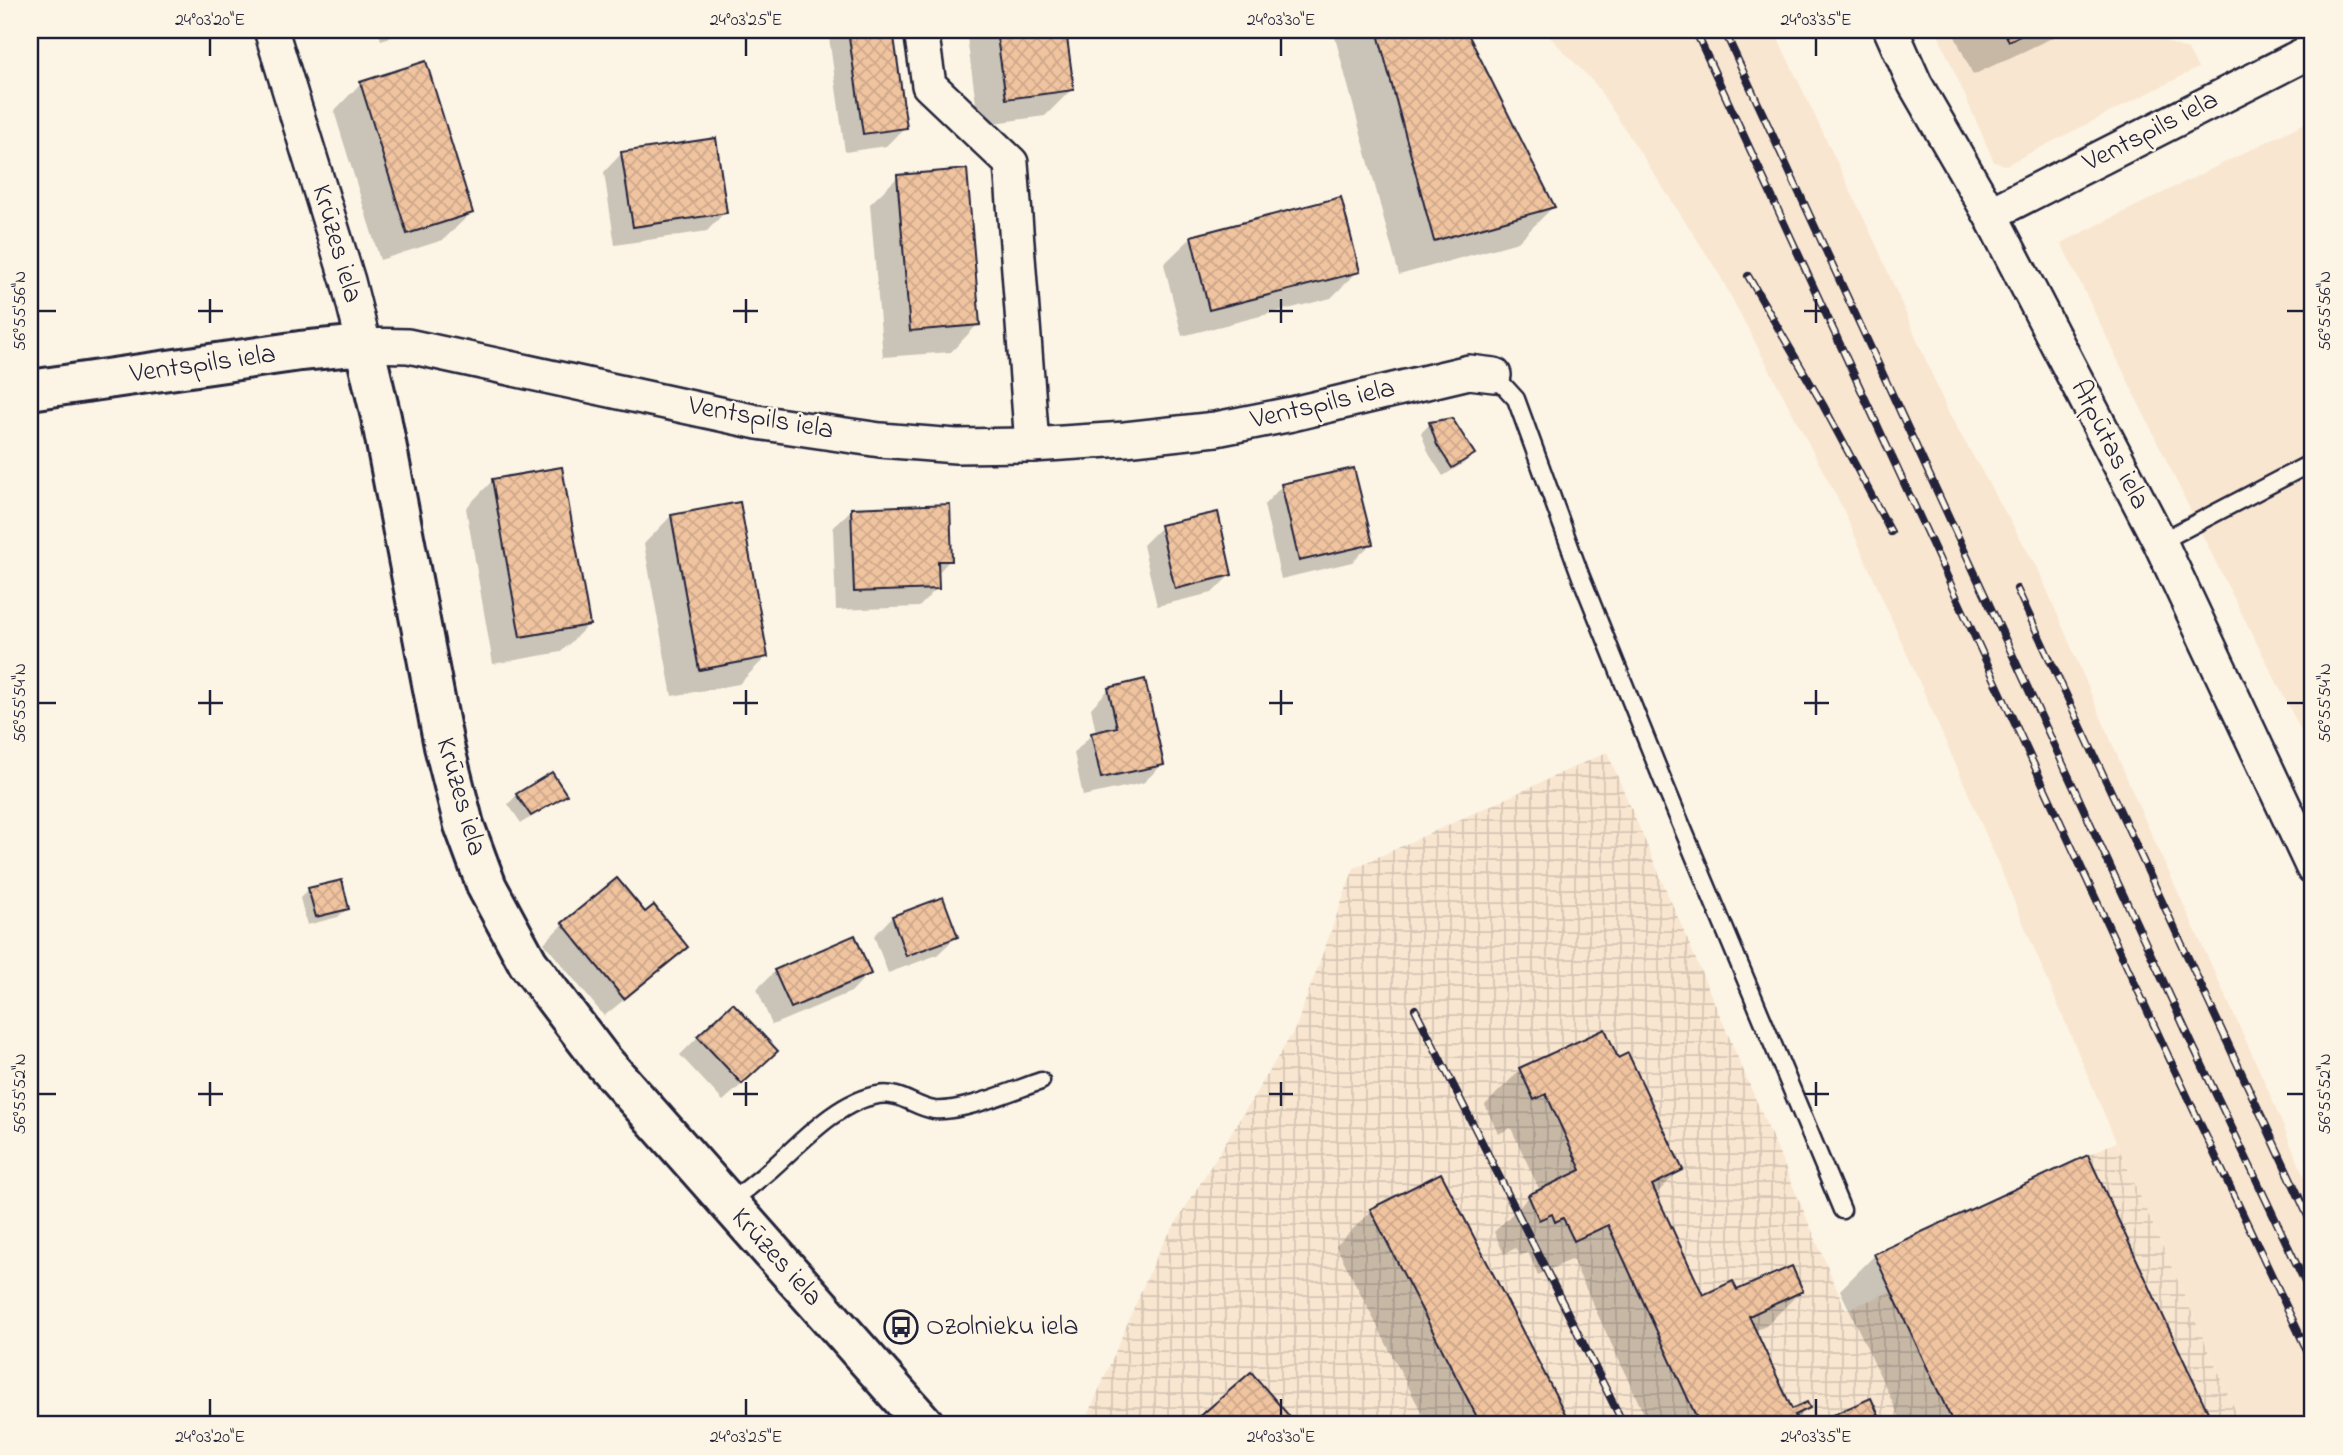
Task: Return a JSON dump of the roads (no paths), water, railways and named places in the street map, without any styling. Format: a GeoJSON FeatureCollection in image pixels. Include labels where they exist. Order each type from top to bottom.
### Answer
{"type":"FeatureCollection","features":[{"type":"Feature","properties":{"kind":"street","name":"Krūzes iela"},"geometry":{"type":"LineString","coordinates":[[271,30],[348,281],[381,417],[444,746],[464,825],[487,887],[528,963],[601,1059],[925,1425]]}},
{"type":"Feature","properties":{"kind":"street"},"geometry":{"type":"LineString","coordinates":[[921,30],[929,85],[1011,163],[1032,445]]}},
{"type":"Feature","properties":{"kind":"street","name":"Atpūtas iela"},"geometry":{"type":"LineString","coordinates":[[1891,30],[1915,84],[1990,215],[2160,542],[2313,868]]}},
{"type":"Feature","properties":{"kind":"street","name":"Ventspils iela"},"geometry":{"type":"LineString","coordinates":[[1990,215],[2313,50]]}},
{"type":"Feature","properties":{"kind":"street","name":"Ventspils iela"},"geometry":{"type":"LineString","coordinates":[[30,390],[300,351],[364,345],[408,346],[771,424],[880,440],[956,446],[1032,445],[1125,439],[1216,429],[1469,372],[1494,375]]}},
{"type":"Feature","properties":{"kind":"lane"},"geometry":{"type":"LineString","coordinates":[[1494,375],[1516,399],[1596,614],[1842,1210]]}},
{"type":"Feature","properties":{"kind":"lane"},"geometry":{"type":"LineString","coordinates":[[2160,542],[2313,462]]}},
{"type":"Feature","properties":{"kind":"lane"},"geometry":{"type":"LineString","coordinates":[[728,1204],[815,1129],[855,1102],[879,1094],[904,1097],[933,1110],[961,1107],[1041,1081]]}},
{"type":"Feature","properties":{"kind":"railway"},"geometry":{"type":"LineString","coordinates":[[1695,30],[2171,1062],[2313,1363]]}},
{"type":"Feature","properties":{"kind":"railway"},"geometry":{"type":"LineString","coordinates":[[1724,30],[2194,1048],[2313,1299]]}},
{"type":"Feature","properties":{"kind":"railway"},"geometry":{"type":"LineString","coordinates":[[1748,276],[1823,405],[1891,532]]}},
{"type":"Feature","properties":{"kind":"railway"},"geometry":{"type":"LineString","coordinates":[[2017,589],[2313,1227]]}},
{"type":"Feature","properties":{"kind":"railway"},"geometry":{"type":"LineString","coordinates":[[1415,1009],[1624,1425]]}},
{"type":"Feature","properties":{"kind":"place","name":"Ozolnieku iela"},"geometry":{"type":"Point","coordinates":[901,1327]}}]}
